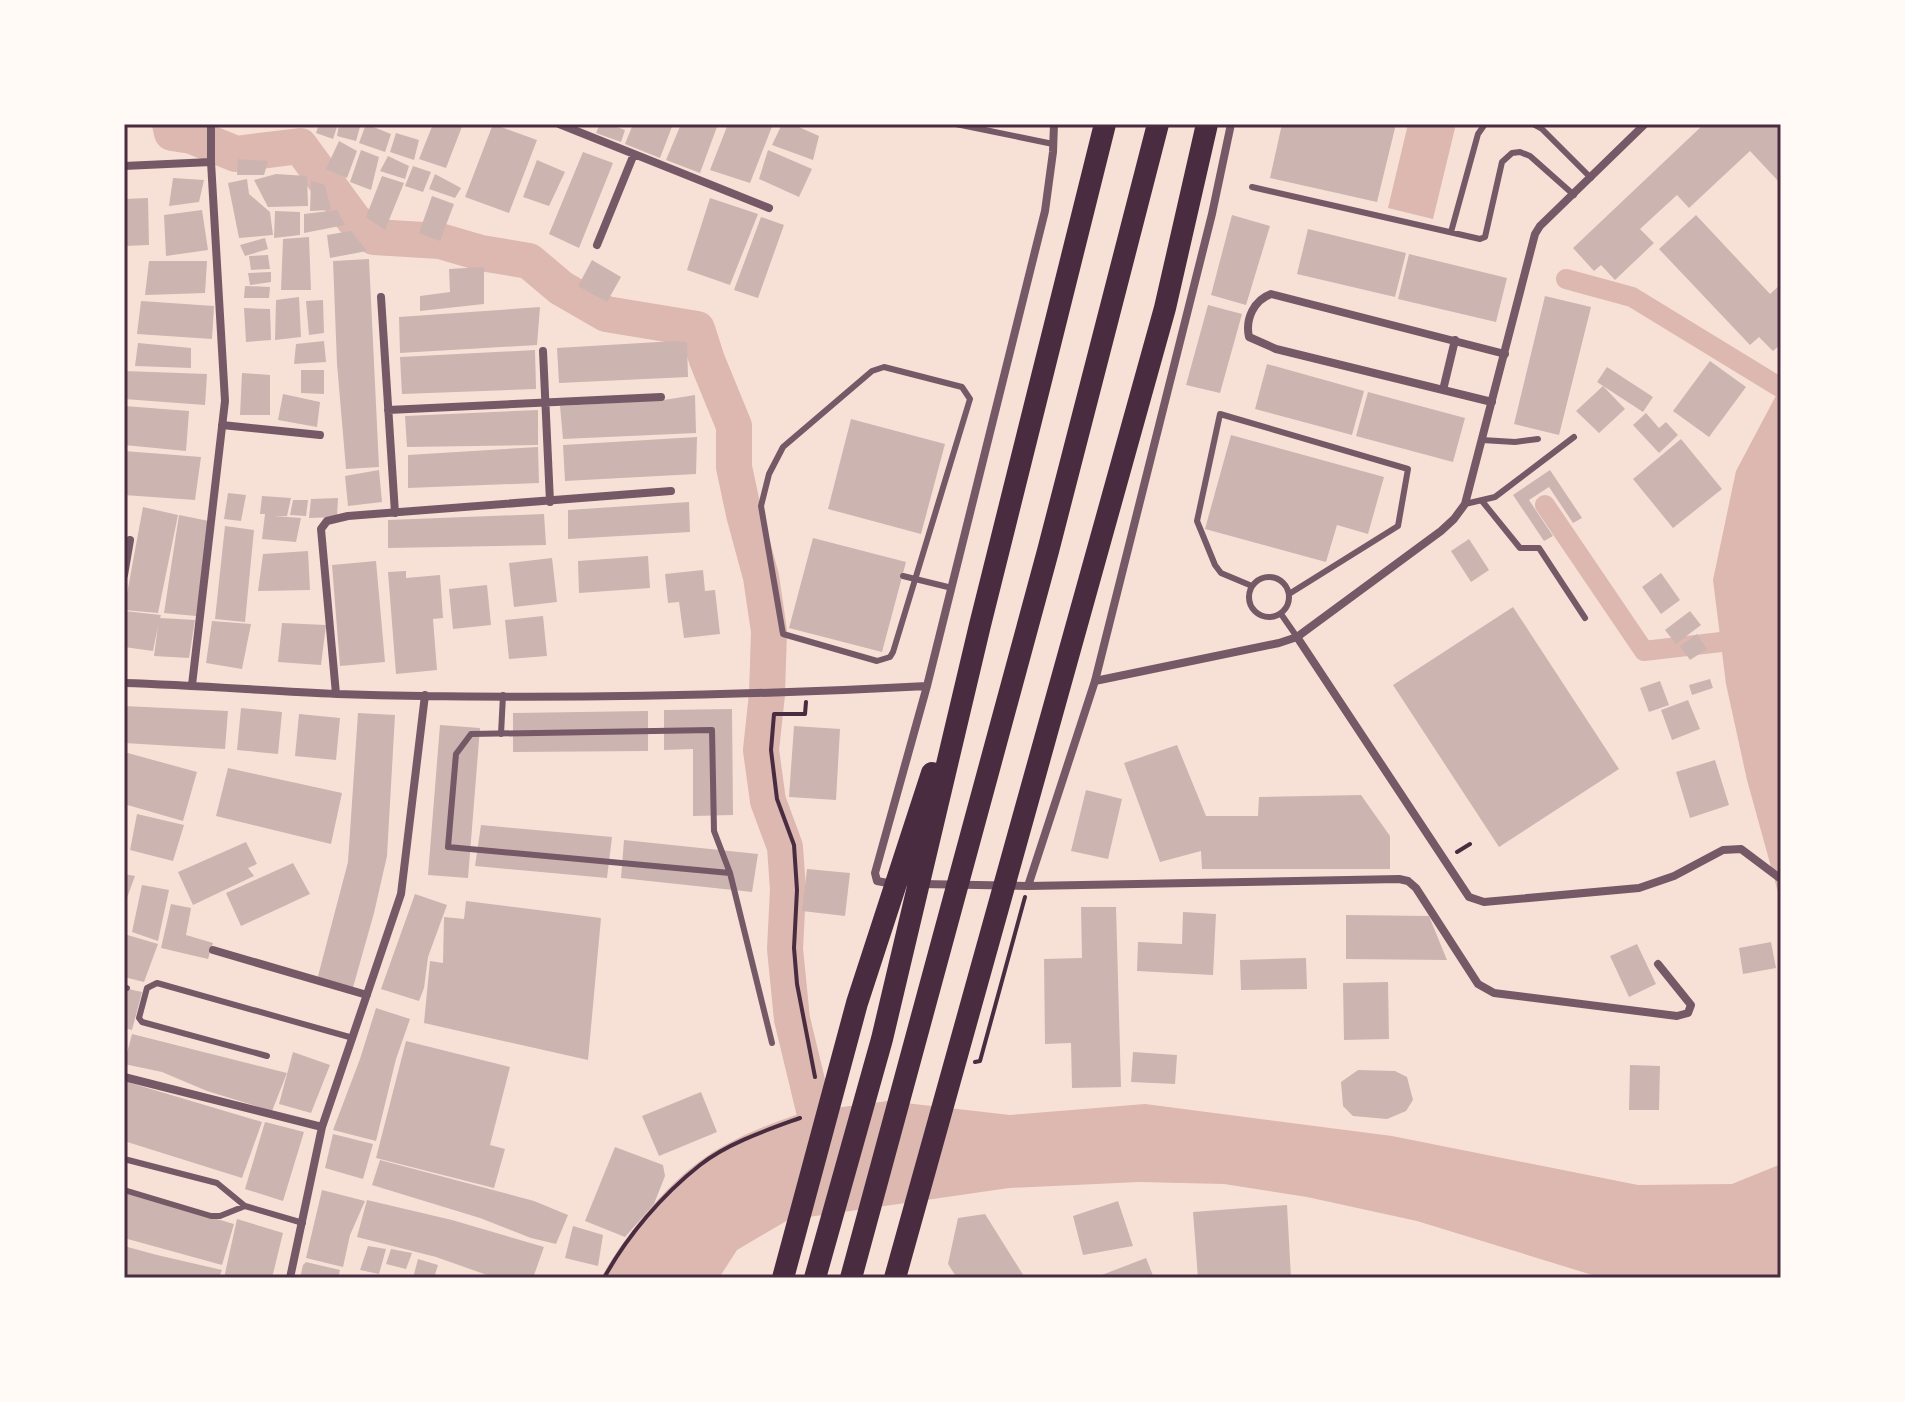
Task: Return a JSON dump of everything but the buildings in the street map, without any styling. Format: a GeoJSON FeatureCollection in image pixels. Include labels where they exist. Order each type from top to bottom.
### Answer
{"type":"FeatureCollection","features":[{"type":"Feature","properties":{"kind":"highway"},"geometry":{"type":"LineString","coordinates":[[783,1278],[857,1003],[997,566],[1105,124]]}},
{"type":"Feature","properties":{"kind":"highway"},"geometry":{"type":"LineString","coordinates":[[851,1278],[1048,551],[1158,124]]}},
{"type":"Feature","properties":{"kind":"highway"},"geometry":{"type":"LineString","coordinates":[[895,1278],[1165,308],[1207,124]]}},
{"type":"Feature","properties":{"kind":"highway"},"geometry":{"type":"LineString","coordinates":[[815,1278],[882,1039],[980,625]]}},
{"type":"Feature","properties":{"kind":"street"},"geometry":{"type":"LineString","coordinates":[[559,124],[579,128],[634,154],[769,208]]}},
{"type":"Feature","properties":{"kind":"street"},"geometry":{"type":"LineString","coordinates":[[1054,124],[1045,211],[927,686],[875,873],[877,881],[883,884],[1028,886],[1408,881],[1416,888],[1478,984],[1494,993],[1677,1016],[1688,1013],[1691,1005],[1658,964]]}},
{"type":"Feature","properties":{"kind":"street"},"geometry":{"type":"LineString","coordinates":[[1028,886],[1095,681],[1212,214],[1231,124]]}},
{"type":"Feature","properties":{"kind":"street"},"geometry":{"type":"LineString","coordinates":[[1095,681],[1192,663],[1297,637],[1454,519],[1465,504],[1535,234],[1645,124]]}},
{"type":"Feature","properties":{"kind":"street"},"geometry":{"type":"LineString","coordinates":[[192,685],[225,401],[211,128]]}},
{"type":"Feature","properties":{"kind":"street"},"geometry":{"type":"LineString","coordinates":[[597,245],[634,154]]}},
{"type":"Feature","properties":{"kind":"street"},"geometry":{"type":"LineString","coordinates":[[124,166],[211,157]]}},
{"type":"Feature","properties":{"kind":"street"},"geometry":{"type":"LineString","coordinates":[[1492,402],[1276,349],[1255,341],[1247,332],[1255,304],[1271,294],[1505,354]]}},
{"type":"Feature","properties":{"kind":"street"},"geometry":{"type":"LineString","coordinates":[[381,297],[395,513]]}},
{"type":"Feature","properties":{"kind":"street"},"geometry":{"type":"LineString","coordinates":[[1443,390],[1455,340]]}},
{"type":"Feature","properties":{"kind":"street"},"geometry":{"type":"LineString","coordinates":[[543,351],[550,502]]}},
{"type":"Feature","properties":{"kind":"street"},"geometry":{"type":"LineString","coordinates":[[388,410],[661,397]]}},
{"type":"Feature","properties":{"kind":"street"},"geometry":{"type":"LineString","coordinates":[[222,425],[320,435]]}},
{"type":"Feature","properties":{"kind":"street"},"geometry":{"type":"LineString","coordinates":[[336,694],[321,529],[327,521],[348,516],[671,491]]}},
{"type":"Feature","properties":{"kind":"street"},"geometry":{"type":"LineString","coordinates":[[124,575],[130,540]]}},
{"type":"Feature","properties":{"kind":"street"},"geometry":{"type":"LineString","coordinates":[[1297,637],[1469,897],[1475,901],[1639,888],[1674,876],[1723,850],[1741,849],[1781,879]]}},
{"type":"Feature","properties":{"kind":"street"},"geometry":{"type":"LineString","coordinates":[[124,683],[336,694],[425,695],[737,695],[927,686]]}},
{"type":"Feature","properties":{"kind":"street"},"geometry":{"type":"LineString","coordinates":[[290,1278],[322,1127],[401,894],[425,695]]}},
{"type":"Feature","properties":{"kind":"street"},"geometry":{"type":"LineString","coordinates":[[213,950],[367,995]]}},
{"type":"Feature","properties":{"kind":"street"},"geometry":{"type":"LineString","coordinates":[[124,1077],[322,1127]]}},
{"type":"Feature","properties":{"kind":"lane"},"geometry":{"type":"LineString","coordinates":[[956,124],[1053,144]]}},
{"type":"Feature","properties":{"kind":"lane"},"geometry":{"type":"LineString","coordinates":[[1451,232],[1478,134],[1485,124]]}},
{"type":"Feature","properties":{"kind":"lane"},"geometry":{"type":"LineString","coordinates":[[1533,124],[1542,129],[1591,178]]}},
{"type":"Feature","properties":{"kind":"lane"},"geometry":{"type":"LineString","coordinates":[[1252,187],[1480,239],[1485,237],[1502,162],[1512,153],[1530,156],[1574,195]]}},
{"type":"Feature","properties":{"kind":"lane"},"geometry":{"type":"LineString","coordinates":[[884,367],[962,387],[969,396],[914,578],[893,652],[883,660],[815,645],[787,637],[782,632],[761,506],[769,474],[783,447],[872,371],[884,367]]}},
{"type":"Feature","properties":{"kind":"lane"},"geometry":{"type":"LineString","coordinates":[[1252,586],[1221,573],[1197,521],[1220,414],[1408,469],[1398,526],[1289,594]]}},
{"type":"Feature","properties":{"kind":"lane"},"geometry":{"type":"LineString","coordinates":[[1465,504],[1495,497],[1574,437]]}},
{"type":"Feature","properties":{"kind":"lane"},"geometry":{"type":"LineString","coordinates":[[1482,440],[1515,442],[1538,439]]}},
{"type":"Feature","properties":{"kind":"lane"},"geometry":{"type":"LineString","coordinates":[[1482,501],[1520,548],[1539,548],[1585,618]]}},
{"type":"Feature","properties":{"kind":"lane"},"geometry":{"type":"LineString","coordinates":[[903,576],[952,588]]}},
{"type":"Feature","properties":{"kind":"lane"},"geometry":{"type":"LineString","coordinates":[[1269,577],[1282,582],[1289,594],[1289,601],[1281,614],[1269,618],[1252,610],[1248,598],[1252,586],[1269,577]]}},
{"type":"Feature","properties":{"kind":"lane"},"geometry":{"type":"LineString","coordinates":[[1281,614],[1297,637]]}},
{"type":"Feature","properties":{"kind":"lane"},"geometry":{"type":"LineString","coordinates":[[501,734],[503,695]]}},
{"type":"Feature","properties":{"kind":"lane"},"geometry":{"type":"LineString","coordinates":[[730,873],[448,847],[456,754],[471,734],[712,730],[714,831],[730,873],[772,1043]]}},
{"type":"Feature","properties":{"kind":"lane"},"geometry":{"type":"LineString","coordinates":[[267,1056],[142,1022],[139,1018],[147,988],[157,983],[353,1038]]}},
{"type":"Feature","properties":{"kind":"lane"},"geometry":{"type":"LineString","coordinates":[[124,1159],[217,1183],[245,1206],[303,1223]]}},
{"type":"Feature","properties":{"kind":"lane"},"geometry":{"type":"LineString","coordinates":[[124,1190],[211,1216],[220,1216],[245,1206]]}},
{"type":"Feature","properties":{"kind":"path"},"geometry":{"type":"LineString","coordinates":[[807,692],[805,714],[774,714],[771,750],[777,799],[794,845],[797,984],[801,1017],[817,1085]]}},
{"type":"Feature","properties":{"kind":"path"},"geometry":{"type":"LineString","coordinates":[[1457,852],[1470,844]]}},
{"type":"Feature","properties":{"kind":"path"},"geometry":{"type":"LineString","coordinates":[[604,1278],[630,1237],[701,1164],[768,1129],[800,1118]]}},
{"type":"Feature","properties":{"kind":"shaded area"},"geometry":{"type":"Polygon","coordinates":[[[1408,124],[1456,124],[1433,219],[1388,208],[1408,124]]]}},
{"type":"Feature","properties":{"kind":"shaded area"},"geometry":{"type":"Polygon","coordinates":[[[1781,386],[1781,903],[1747,780],[1726,684],[1713,580],[1736,471],[1781,386]]]}},
{"type":"Feature","properties":{"kind":"shaded area"},"geometry":{"type":"Polygon","coordinates":[[[888,1101],[1010,1115],[1145,1104],[1392,1136],[1638,1185],[1732,1184],[1781,1164],[1781,1278],[1602,1278],[1417,1221],[1307,1197],[1224,1184],[1139,1182],[1009,1188],[788,1220],[737,1250],[719,1278],[601,1278],[632,1230],[658,1200],[686,1172],[714,1151],[762,1128],[829,1104],[835,1108],[888,1101]]]}},
{"type":"Feature","properties":{"kind":"waterway"},"geometry":{"type":"LineString","coordinates":[[170,124],[172,133],[192,136],[236,154],[300,146],[354,220],[374,237],[440,241],[481,253],[529,261],[561,288],[606,314],[697,329],[734,426],[734,467],[761,577],[769,631],[761,750],[768,801],[785,847],[788,890],[785,949],[792,1019],[825,1156]]}},
{"type":"Feature","properties":{"kind":"waterway"},"geometry":{"type":"LineString","coordinates":[[1566,279],[1632,297],[1781,388]]}},
{"type":"Feature","properties":{"kind":"waterway"},"geometry":{"type":"LineString","coordinates":[[1545,505],[1644,651],[1781,635]]}}]}
